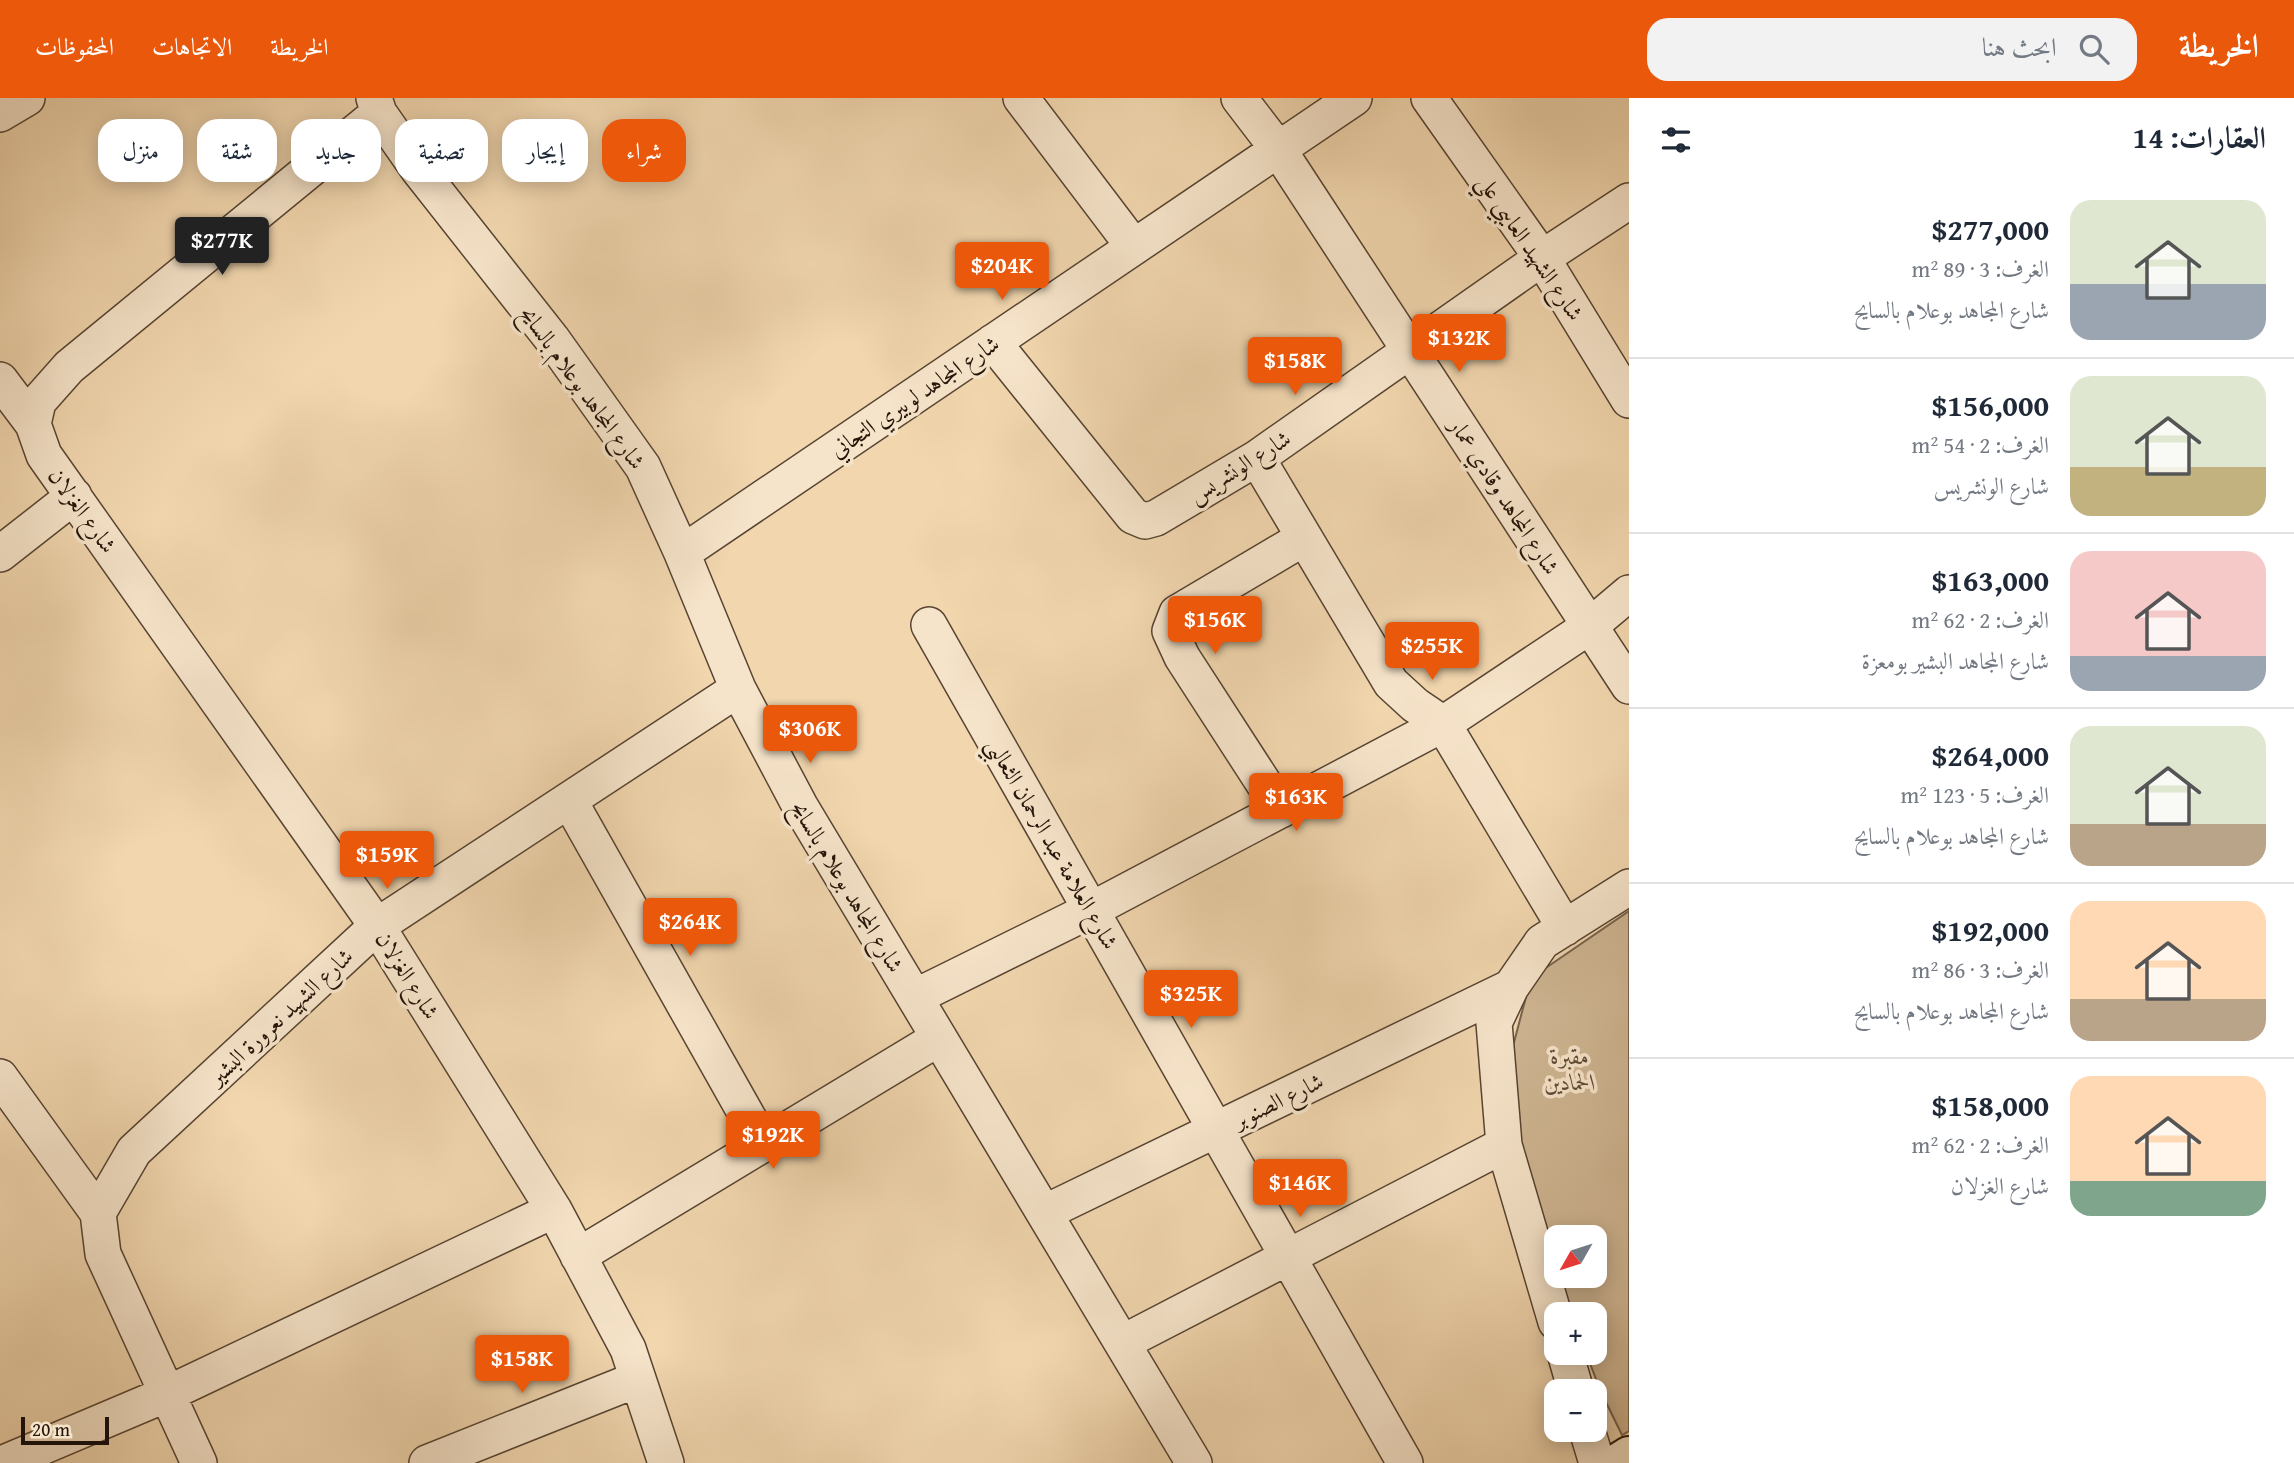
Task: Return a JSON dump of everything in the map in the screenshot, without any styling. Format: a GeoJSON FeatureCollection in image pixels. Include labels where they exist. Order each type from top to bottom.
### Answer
{"type":"FeatureCollection","features":[{"type":"Feature","properties":{"kind":"main road"},"geometry":{"type":"LineString","coordinates":[[1618,1463],[1629,1456]]}},
{"type":"Feature","properties":{"kind":"street"},"geometry":{"type":"LineString","coordinates":[[0,114],[27,98]]}},
{"type":"Feature","properties":{"kind":"street"},"geometry":{"type":"LineString","coordinates":[[1021,98],[1134,247]]}},
{"type":"Feature","properties":{"kind":"street","name":"شارع المجاهد وقادي عمار"},"geometry":{"type":"LineString","coordinates":[[1239,98],[1278,149],[1629,686]]}},
{"type":"Feature","properties":{"kind":"street","name":"شارع المجاهد لوبيري التجاني"},"geometry":{"type":"LineString","coordinates":[[682,553],[1354,98]]}},
{"type":"Feature","properties":{"kind":"street","name":"شارع الشهيد العايبي علي"},"geometry":{"type":"LineString","coordinates":[[1429,98],[1542,258],[1629,400]]}},
{"type":"Feature","properties":{"kind":"street"},"geometry":{"type":"LineString","coordinates":[[33,424],[38,402],[69,367],[376,105]]}},
{"type":"Feature","properties":{"kind":"street","name":"شارع المجاهد بوعلام بالسايح"},"geometry":{"type":"LineString","coordinates":[[376,105],[418,169],[552,339],[643,467],[738,689],[800,806],[1194,1463]]}},
{"type":"Feature","properties":{"kind":"street","name":"شارع الونشريس"},"geometry":{"type":"LineString","coordinates":[[993,342],[1133,516],[1145,521],[1156,518],[1256,458],[1542,258],[1629,201]]}},
{"type":"Feature","properties":{"kind":"street","name":"شارع الغزلان"},"geometry":{"type":"LineString","coordinates":[[0,380],[33,424],[44,455],[377,926],[554,1210],[628,1349],[666,1463]]}},
{"type":"Feature","properties":{"kind":"street"},"geometry":{"type":"LineString","coordinates":[[1256,458],[1391,683],[1415,705],[1443,724],[1565,928]]}},
{"type":"Feature","properties":{"kind":"street"},"geometry":{"type":"LineString","coordinates":[[0,554],[74,496]]}},
{"type":"Feature","properties":{"kind":"street"},"geometry":{"type":"LineString","coordinates":[[1281,810],[1182,657],[1170,631],[1177,614],[1304,538]]}},
{"type":"Feature","properties":{"kind":"street"},"geometry":{"type":"LineString","coordinates":[[915,997],[1091,909],[1443,724],[1590,626],[1629,593]]}},
{"type":"Feature","properties":{"kind":"street","name":"شارع العلامة عبد الرحمان الثعالبي"},"geometry":{"type":"LineString","coordinates":[[929,625],[1405,1463]]}},
{"type":"Feature","properties":{"kind":"street","name":"شارع الشهيد نعرورة البشير"},"geometry":{"type":"LineString","coordinates":[[98,1213],[134,1152],[377,926],[738,689]]}},
{"type":"Feature","properties":{"kind":"street"},"geometry":{"type":"LineString","coordinates":[[569,800],[763,1144]]}},
{"type":"Feature","properties":{"kind":"street"},"geometry":{"type":"LineString","coordinates":[[1550,1302],[1504,1145],[1494,1023],[1511,987],[1542,942],[1629,887]]}},
{"type":"Feature","properties":{"kind":"street","name":"شارع الصنوبر"},"geometry":{"type":"LineString","coordinates":[[1044,1213],[1511,987]]}},
{"type":"Feature","properties":{"kind":"street"},"geometry":{"type":"LineString","coordinates":[[578,1256],[939,1038]]}},
{"type":"Feature","properties":{"kind":"street"},"geometry":{"type":"LineString","coordinates":[[0,1077],[98,1213],[103,1254],[199,1463]]}},
{"type":"Feature","properties":{"kind":"street"},"geometry":{"type":"LineString","coordinates":[[1122,1343],[1504,1145]]}},
{"type":"Feature","properties":{"kind":"street"},"geometry":{"type":"LineString","coordinates":[[4,1463],[167,1394],[554,1210]]}},
{"type":"Feature","properties":{"kind":"street"},"geometry":{"type":"LineString","coordinates":[[427,1463],[638,1380]]}},
{"type":"Feature","properties":{"kind":"street"},"geometry":{"type":"LineString","coordinates":[[1591,1442],[1597,1463]]}},
{"type":"Feature","properties":{"kind":"green space","name":"مقبرة الحمادين"},"geometry":{"type":"Polygon","coordinates":[[[1629,911],[1629,1431],[1622,1435],[1607,1404],[1607,1379],[1596,1379],[1591,1365],[1607,1365],[1607,1302],[1566,1302],[1561,1288],[1607,1288],[1607,1225],[1544,1225],[1544,1244],[1533,1215],[1508,1065],[1531,978],[1629,911]]]}}]}
